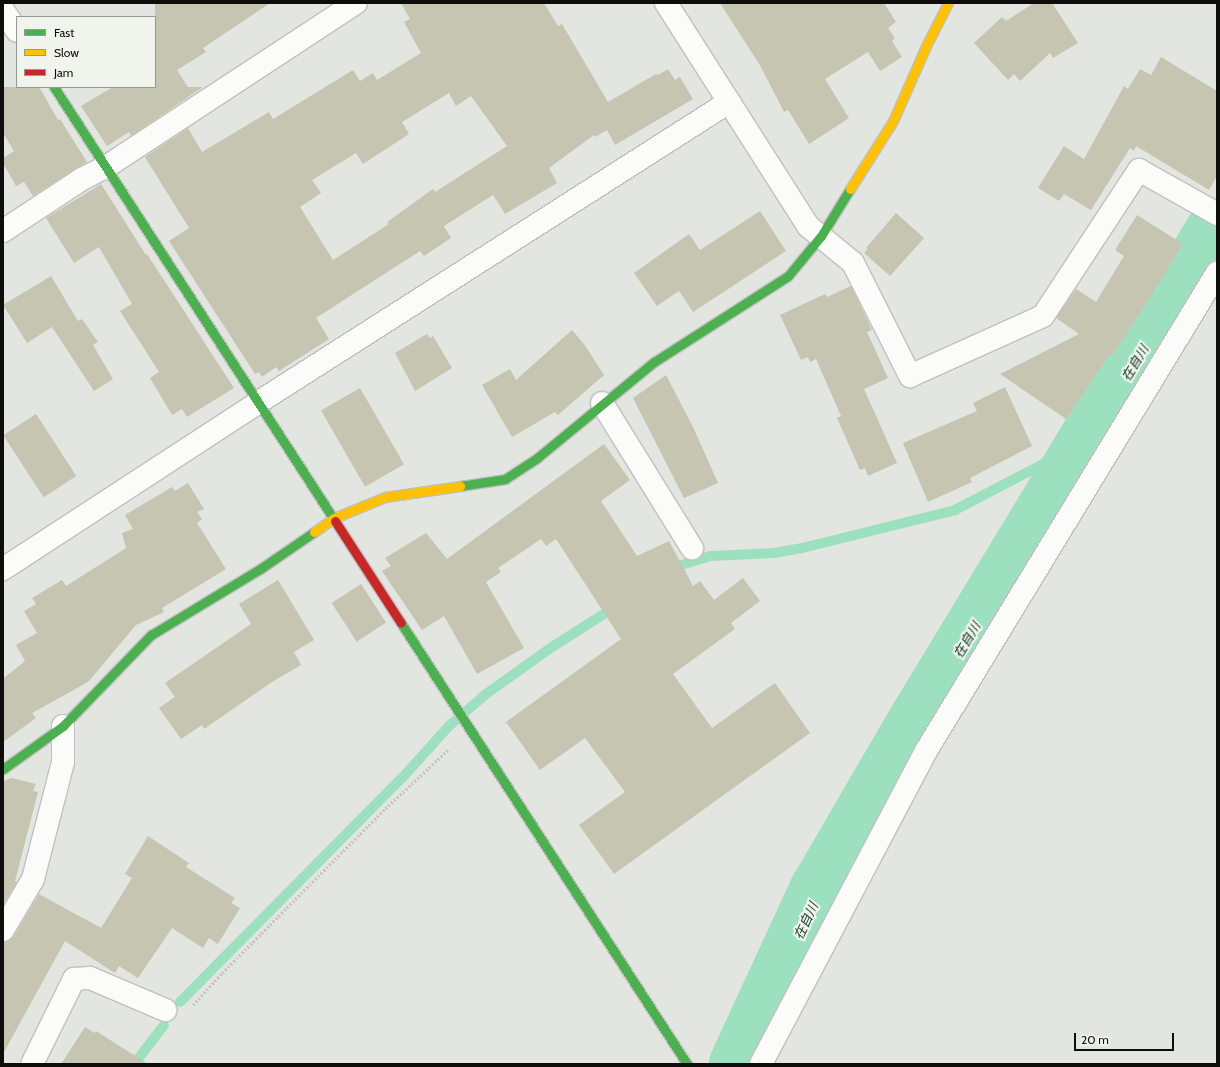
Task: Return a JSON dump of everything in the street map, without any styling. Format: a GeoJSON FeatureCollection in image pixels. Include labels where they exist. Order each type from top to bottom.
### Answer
{"type":"FeatureCollection","features":[{"type":"Feature","properties":{"kind":"street"},"geometry":{"type":"LineString","coordinates":[[3,231],[82,179],[106,168],[356,3]]}},
{"type":"Feature","properties":{"kind":"street"},"geometry":{"type":"LineString","coordinates":[[666,3],[808,226],[853,263],[910,376],[1042,316],[1139,170],[1217,214]]}},
{"type":"Feature","properties":{"kind":"street"},"geometry":{"type":"LineString","coordinates":[[3,769],[63,726],[150,635],[260,569],[334,518],[385,497],[505,479],[537,458],[602,403],[654,362],[788,276],[821,236],[894,121],[927,44],[948,3]]}},
{"type":"Feature","properties":{"kind":"street"},"geometry":{"type":"LineString","coordinates":[[3,10],[16,30]]}},
{"type":"Feature","properties":{"kind":"street"},"geometry":{"type":"LineString","coordinates":[[55,88],[334,518],[469,730],[687,1064]]}},
{"type":"Feature","properties":{"kind":"street"},"geometry":{"type":"LineString","coordinates":[[3,569],[259,402],[729,102]]}},
{"type":"Feature","properties":{"kind":"street"},"geometry":{"type":"LineString","coordinates":[[761,1064],[926,751],[1217,273]]}},
{"type":"Feature","properties":{"kind":"street"},"geometry":{"type":"LineString","coordinates":[[602,403],[692,548]]}},
{"type":"Feature","properties":{"kind":"street"},"geometry":{"type":"LineString","coordinates":[[3,930],[33,879],[63,762],[63,726]]}},
{"type":"Feature","properties":{"kind":"street"},"geometry":{"type":"LineString","coordinates":[[32,1064],[74,979],[90,978],[165,1010]]}},
{"type":"Feature","properties":{"kind":"path"},"geometry":{"type":"LineString","coordinates":[[165,1010],[185,1014],[222,973],[382,812],[469,730]]}},
{"type":"Feature","properties":{"kind":"building"},"geometry":{"type":"Polygon","coordinates":[[[155,3],[270,3],[203,48],[206,52],[177,70],[188,87],[203,87],[131,136],[129,132],[107,146],[81,106],[111,88],[156,88],[155,3]]]}},
{"type":"Feature","properties":{"kind":"building"},"geometry":{"type":"Polygon","coordinates":[[[401,3],[544,3],[558,26],[562,24],[608,102],[656,74],[658,75],[668,69],[675,80],[680,77],[693,99],[615,145],[607,130],[595,137],[594,135],[549,168],[557,183],[505,214],[493,195],[444,226],[451,238],[424,256],[420,251],[316,318],[329,339],[279,371],[276,367],[262,377],[259,372],[255,374],[169,241],[189,228],[145,157],[188,128],[202,152],[269,112],[273,119],[353,70],[360,81],[373,73],[377,80],[421,53],[404,22],[410,19],[401,3]],[[449,93],[402,122],[409,134],[363,164],[356,153],[312,180],[321,193],[300,207],[333,260],[389,224],[387,222],[433,189],[435,192],[507,146],[471,96],[456,106],[449,93]]]}},
{"type":"Feature","properties":{"kind":"building"},"geometry":{"type":"Polygon","coordinates":[[[720,3],[884,3],[896,22],[888,28],[895,38],[892,41],[902,57],[880,71],[868,52],[825,79],[849,118],[809,144],[788,110],[784,112],[761,67],[720,3]]]}},
{"type":"Feature","properties":{"kind":"building"},"geometry":{"type":"Polygon","coordinates":[[[1034,3],[1052,3],[1078,43],[1053,58],[1050,53],[1020,81],[1014,74],[1008,80],[974,43],[1002,17],[1006,21],[1034,3]]]}},
{"type":"Feature","properties":{"kind":"building"},"geometry":{"type":"Polygon","coordinates":[[[1161,57],[1217,91],[1217,176],[1209,190],[1136,146],[1134,151],[1130,148],[1091,210],[1064,194],[1059,201],[1038,188],[1064,146],[1084,159],[1124,86],[1128,89],[1140,69],[1151,75],[1161,57]]]}},
{"type":"Feature","properties":{"kind":"building"},"geometry":{"type":"Polygon","coordinates":[[[3,87],[40,88],[58,120],[60,119],[87,162],[33,196],[24,182],[16,186],[3,163],[3,158],[14,151],[3,133],[3,87]]]}},
{"type":"Feature","properties":{"kind":"building"},"geometry":{"type":"Polygon","coordinates":[[[101,184],[234,388],[187,417],[182,409],[172,415],[150,378],[159,372],[120,311],[132,304],[99,247],[74,263],[46,218],[101,184]]]}},
{"type":"Feature","properties":{"kind":"building"},"geometry":{"type":"Polygon","coordinates":[[[760,211],[786,251],[693,312],[679,291],[657,306],[634,273],[689,234],[700,250],[760,211]]]}},
{"type":"Feature","properties":{"kind":"building"},"geometry":{"type":"Polygon","coordinates":[[[896,213],[924,238],[890,276],[864,253],[868,249],[866,248],[896,213]]]}},
{"type":"Feature","properties":{"kind":"building"},"geometry":{"type":"Polygon","coordinates":[[[1137,215],[1183,244],[1112,356],[1110,354],[1066,419],[1000,374],[1079,334],[1056,318],[1076,289],[1096,302],[1124,256],[1115,250],[1137,215]]]}},
{"type":"Feature","properties":{"kind":"building"},"geometry":{"type":"Polygon","coordinates":[[[51,276],[78,321],[82,319],[98,342],[93,345],[113,379],[94,391],[52,327],[27,343],[3,305],[51,276]]]}},
{"type":"Feature","properties":{"kind":"building"},"geometry":{"type":"Polygon","coordinates":[[[851,286],[872,330],[867,332],[888,378],[864,389],[897,463],[868,476],[865,468],[860,470],[837,418],[841,416],[816,359],[810,362],[808,357],[801,360],[780,315],[825,294],[827,297],[851,286]]]}},
{"type":"Feature","properties":{"kind":"building"},"geometry":{"type":"Polygon","coordinates":[[[572,330],[584,344],[604,375],[558,415],[555,412],[512,437],[482,385],[510,369],[516,380],[572,330]]]}},
{"type":"Feature","properties":{"kind":"building"},"geometry":{"type":"Polygon","coordinates":[[[427,334],[430,338],[433,336],[452,368],[415,391],[395,353],[427,334]]]}},
{"type":"Feature","properties":{"kind":"building"},"geometry":{"type":"Polygon","coordinates":[[[666,375],[693,427],[718,483],[684,498],[633,398],[666,375]]]}},
{"type":"Feature","properties":{"kind":"building"},"geometry":{"type":"Polygon","coordinates":[[[1005,387],[1032,446],[970,478],[972,482],[928,502],[903,443],[977,411],[973,403],[1005,387]]]}},
{"type":"Feature","properties":{"kind":"building"},"geometry":{"type":"Polygon","coordinates":[[[360,388],[404,464],[365,487],[321,410],[360,388]]]}},
{"type":"Feature","properties":{"kind":"building"},"geometry":{"type":"Polygon","coordinates":[[[36,414],[76,476],[44,497],[3,435],[36,414]]]}},
{"type":"Feature","properties":{"kind":"building"},"geometry":{"type":"Polygon","coordinates":[[[604,444],[630,480],[601,501],[637,556],[669,541],[693,586],[700,581],[714,600],[743,578],[760,601],[731,623],[735,629],[673,674],[712,728],[775,683],[810,733],[614,874],[579,825],[625,792],[585,738],[540,770],[506,722],[621,639],[556,539],[546,546],[541,539],[498,568],[501,572],[486,582],[524,648],[477,674],[444,616],[422,630],[382,571],[391,566],[385,558],[426,533],[447,559],[604,444]]]}},
{"type":"Feature","properties":{"kind":"building"},"geometry":{"type":"Polygon","coordinates":[[[188,483],[204,509],[197,512],[202,519],[197,523],[226,569],[162,608],[164,612],[136,625],[88,682],[32,713],[36,718],[3,742],[3,676],[4,678],[25,661],[16,645],[37,633],[24,611],[36,604],[32,598],[62,580],[66,586],[126,548],[122,533],[133,529],[125,515],[172,487],[175,491],[188,483]]]}},
{"type":"Feature","properties":{"kind":"building"},"geometry":{"type":"Polygon","coordinates":[[[278,580],[314,640],[294,652],[301,665],[272,682],[204,729],[202,725],[181,739],[159,708],[175,697],[165,683],[251,624],[239,604],[278,580]]]}},
{"type":"Feature","properties":{"kind":"building"},"geometry":{"type":"Polygon","coordinates":[[[361,584],[386,623],[357,642],[332,603],[361,584]]]}},
{"type":"Feature","properties":{"kind":"building"},"geometry":{"type":"Polygon","coordinates":[[[12,778],[36,784],[33,791],[38,792],[15,881],[17,882],[3,905],[3,781],[12,778]]]}},
{"type":"Feature","properties":{"kind":"building"},"geometry":{"type":"Polygon","coordinates":[[[148,836],[189,863],[186,867],[235,898],[231,903],[240,908],[218,944],[209,938],[203,948],[172,928],[138,978],[119,966],[115,973],[65,941],[3,1054],[3,942],[9,941],[14,936],[39,894],[101,928],[132,878],[125,874],[148,836]]]}},
{"type":"Feature","properties":{"kind":"building"},"geometry":{"type":"Polygon","coordinates":[[[85,1027],[95,1033],[96,1031],[148,1064],[61,1064],[85,1027]]]}},
{"type":"Feature","properties":{"kind":"waterway","name":"在自川"},"geometry":{"type":"LineString","coordinates":[[739,1064],[819,891],[918,721],[1217,228]]}},
{"type":"Feature","properties":{"kind":"waterway"},"geometry":{"type":"LineString","coordinates":[[671,572],[681,565],[711,556],[774,553],[802,548],[955,510],[1087,441]]}},
{"type":"Feature","properties":{"kind":"waterway"},"geometry":{"type":"LineString","coordinates":[[180,1002],[403,777],[449,726],[486,694],[549,649],[615,607]]}},
{"type":"Feature","properties":{"kind":"waterway"},"geometry":{"type":"LineString","coordinates":[[134,1064],[164,1025]]}},
{"type":"Feature","properties":{"kind":"traffic: fast"},"geometry":{"type":"LineString","coordinates":[[55,88],[335,521]]}},
{"type":"Feature","properties":{"kind":"traffic: fast"},"geometry":{"type":"LineString","coordinates":[[460,486],[505,479],[537,458],[654,362],[788,276],[821,236],[850,189]]}},
{"type":"Feature","properties":{"kind":"traffic: fast"},"geometry":{"type":"LineString","coordinates":[[3,769],[63,726],[151,635],[260,569],[314,532]]}},
{"type":"Feature","properties":{"kind":"traffic: fast"},"geometry":{"type":"LineString","coordinates":[[401,623],[687,1064]]}},
{"type":"Feature","properties":{"kind":"traffic: slow"},"geometry":{"type":"LineString","coordinates":[[850,189],[893,121],[927,44],[948,3]]}},
{"type":"Feature","properties":{"kind":"traffic: slow"},"geometry":{"type":"LineString","coordinates":[[314,532],[334,518],[385,497],[460,486]]}},
{"type":"Feature","properties":{"kind":"traffic: jam"},"geometry":{"type":"LineString","coordinates":[[335,521],[401,623]]}}]}
